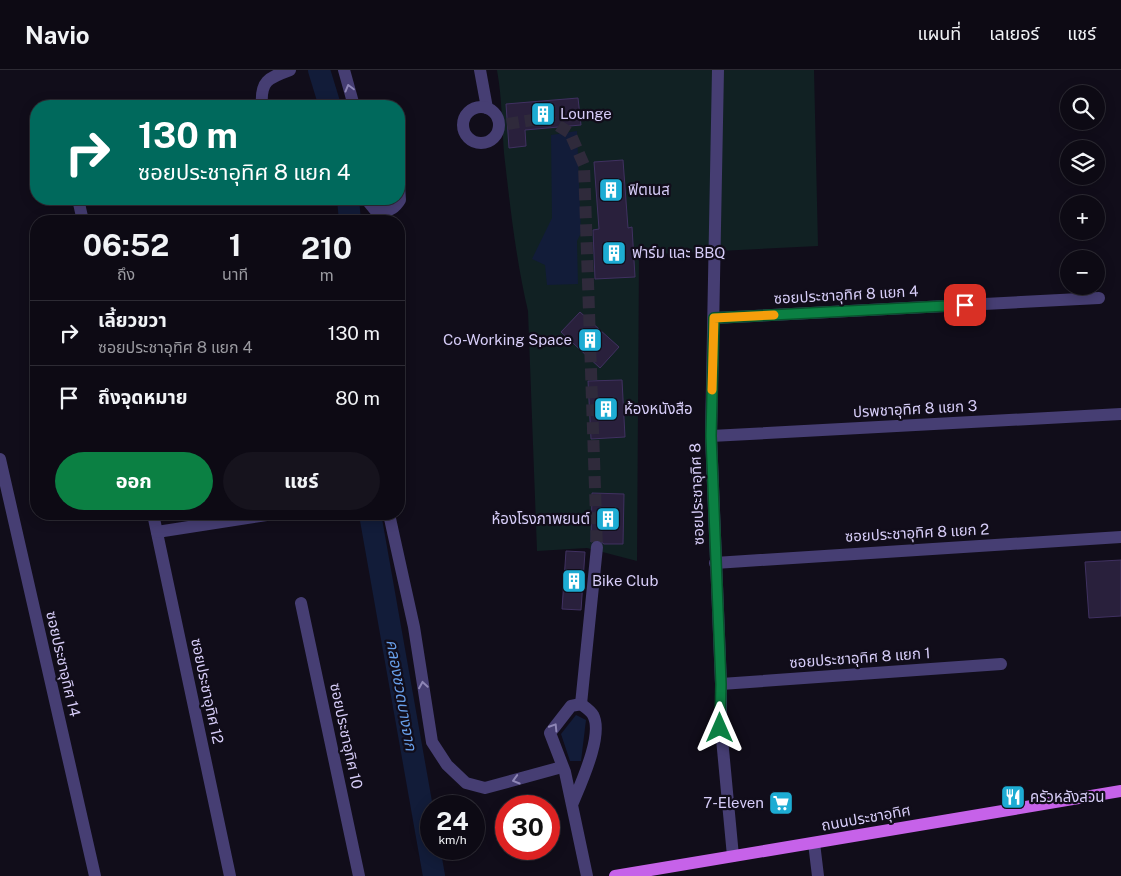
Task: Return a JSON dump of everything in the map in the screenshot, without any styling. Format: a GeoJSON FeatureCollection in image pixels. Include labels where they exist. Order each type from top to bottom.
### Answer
{"type":"FeatureCollection","features":[{"type":"Feature","properties":{"kind":"main road","name":"ถนนประชาอุทิศ"},"geometry":{"type":"LineString","coordinates":[[616,876],[1121,791]]}},
{"type":"Feature","properties":{"kind":"street"},"geometry":{"type":"LineString","coordinates":[[262,100],[261,93],[265,84],[271,78],[290,70]]}},
{"type":"Feature","properties":{"kind":"street"},"geometry":{"type":"LineString","coordinates":[[344,70],[352,100]]}},
{"type":"Feature","properties":{"kind":"street"},"geometry":{"type":"LineString","coordinates":[[480,70],[486,108],[495,114],[503,125],[495,136],[478,143],[468,137],[462,126],[466,114],[475,108],[486,108]]}},
{"type":"Feature","properties":{"kind":"street","name":"ซอยประชาอุทิศ 8"},"geometry":{"type":"LineString","coordinates":[[718,70],[711,436],[721,684],[720,728],[733,856]]}},
{"type":"Feature","properties":{"kind":"street"},"geometry":{"type":"LineString","coordinates":[[378,215],[397,205]]}},
{"type":"Feature","properties":{"kind":"street","name":"ซอยประชาอุทิศ 8 แยก 4"},"geometry":{"type":"LineString","coordinates":[[714,318],[1100,298]]}},
{"type":"Feature","properties":{"kind":"street","name":"ปรพชาอุทิศ 8 แยก 3"},"geometry":{"type":"LineString","coordinates":[[711,436],[1121,414]]}},
{"type":"Feature","properties":{"kind":"street","name":"ซอยประชาอุทิศ 14"},"geometry":{"type":"LineString","coordinates":[[0,459],[95,876]]}},
{"type":"Feature","properties":{"kind":"street","name":"ซอยประชาอุทิศ 12"},"geometry":{"type":"LineString","coordinates":[[154,520],[230,876]]}},
{"type":"Feature","properties":{"kind":"street"},"geometry":{"type":"LineString","coordinates":[[157,532],[234,520]]}},
{"type":"Feature","properties":{"kind":"street"},"geometry":{"type":"LineString","coordinates":[[390,520],[414,626],[432,742],[448,765],[466,784],[485,788],[562,767]]}},
{"type":"Feature","properties":{"kind":"street","name":"ซอยประชาอุทิศ 8 แยก 2"},"geometry":{"type":"LineString","coordinates":[[715,563],[1121,537]]}},
{"type":"Feature","properties":{"kind":"street"},"geometry":{"type":"LineString","coordinates":[[581,704],[597,547]]}},
{"type":"Feature","properties":{"kind":"street","name":"ซอยประชาอุทิศ 10"},"geometry":{"type":"LineString","coordinates":[[301,603],[359,876]]}},
{"type":"Feature","properties":{"kind":"street","name":"ซอยประชาอุทิศ 8 แยก 1"},"geometry":{"type":"LineString","coordinates":[[721,684],[1001,664]]}},
{"type":"Feature","properties":{"kind":"street"},"geometry":{"type":"LineString","coordinates":[[581,704],[571,706],[550,733],[562,767],[572,805],[587,876]]}},
{"type":"Feature","properties":{"kind":"street"},"geometry":{"type":"LineString","coordinates":[[572,805],[589,761],[596,731],[593,714],[581,704]]}},
{"type":"Feature","properties":{"kind":"street"},"geometry":{"type":"LineString","coordinates":[[814,843],[818,876]]}},
{"type":"Feature","properties":{"kind":"shaded area"},"geometry":{"type":"Polygon","coordinates":[[[497,70],[814,70],[818,246],[639,255],[637,561],[587,548],[537,551],[528,311],[511,213],[497,70]]]}},
{"type":"Feature","properties":{"kind":"water"},"geometry":{"type":"Polygon","coordinates":[[[577,131],[581,233],[577,241],[578,284],[547,285],[545,265],[532,259],[552,218],[551,135],[577,131]]]}},
{"type":"Feature","properties":{"kind":"water"},"geometry":{"type":"Polygon","coordinates":[[[576,715],[586,720],[581,761],[570,761],[561,734],[576,715]]]}},
{"type":"Feature","properties":{"kind":"building","name":"Lounge"},"geometry":{"type":"Polygon","coordinates":[[[578,98],[581,125],[525,130],[526,146],[509,148],[506,104],[578,98]]]}},
{"type":"Feature","properties":{"kind":"building"},"geometry":{"type":"Polygon","coordinates":[[[623,160],[628,228],[632,227],[635,277],[595,279],[593,230],[599,229],[594,162],[623,160]]]}},
{"type":"Feature","properties":{"kind":"building","name":"Co-Working Space"},"geometry":{"type":"Polygon","coordinates":[[[580,312],[619,347],[600,368],[561,332],[580,312]]]}},
{"type":"Feature","properties":{"kind":"building","name":"ห้องหนังสือ"},"geometry":{"type":"Polygon","coordinates":[[[622,380],[625,437],[591,439],[588,381],[622,380]]]}},
{"type":"Feature","properties":{"kind":"building","name":"ห้องโรงภาพยนต์"},"geometry":{"type":"Polygon","coordinates":[[[592,493],[624,494],[623,544],[604,544],[597,539],[591,542],[592,493]]]}},
{"type":"Feature","properties":{"kind":"building","name":"Bike Club"},"geometry":{"type":"Polygon","coordinates":[[[566,551],[585,552],[581,610],[562,609],[566,551]]]}},
{"type":"Feature","properties":{"kind":"building"},"geometry":{"type":"Polygon","coordinates":[[[1121,560],[1121,616],[1089,618],[1085,562],[1121,560]]]}},
{"type":"Feature","properties":{"kind":"waterway","name":"คลองชวดบางจาก"},"geometry":{"type":"LineString","coordinates":[[319,70],[328,100]]}},
{"type":"Feature","properties":{"kind":"waterway","name":"คลองชวดบางจาก"},"geometry":{"type":"LineString","coordinates":[[349,205],[349,215]]}},
{"type":"Feature","properties":{"kind":"waterway","name":"คลองชวดบางจาก"},"geometry":{"type":"LineString","coordinates":[[371,520],[434,876]]}},
{"type":"Feature","properties":{"kind":"tunnel"},"geometry":{"type":"LineString","coordinates":[[507,124],[546,118],[570,133],[584,165],[597,547]]}},
{"type":"Feature","properties":{"kind":"slow traffic"},"geometry":{"type":"LineString","coordinates":[[712,390],[714,318],[774,315]]}},
{"type":"Feature","properties":{"kind":"place","name":"Lounge"},"geometry":{"type":"Point","coordinates":[543,114]}},
{"type":"Feature","properties":{"kind":"place","name":"ฟิตเนส"},"geometry":{"type":"Point","coordinates":[611,190]}},
{"type":"Feature","properties":{"kind":"place","name":"ฟาร์ม และ BBQ"},"geometry":{"type":"Point","coordinates":[614,253]}},
{"type":"Feature","properties":{"kind":"place","name":"Co-Working Space"},"geometry":{"type":"Point","coordinates":[590,340]}},
{"type":"Feature","properties":{"kind":"place","name":"ห้องหนังสือ"},"geometry":{"type":"Point","coordinates":[606,409]}},
{"type":"Feature","properties":{"kind":"place","name":"ห้องโรงภาพยนต์"},"geometry":{"type":"Point","coordinates":[608,519]}},
{"type":"Feature","properties":{"kind":"place","name":"Bike Club"},"geometry":{"type":"Point","coordinates":[574,581]}},
{"type":"Feature","properties":{"kind":"place","name":"ครัวหลังสวน"},"geometry":{"type":"Point","coordinates":[1013,797]}},
{"type":"Feature","properties":{"kind":"place","name":"7-Eleven"},"geometry":{"type":"Point","coordinates":[781,803]}},
{"type":"Feature","properties":{"kind":"route"},"geometry":{"type":"LineString","coordinates":[[720,728],[721,684],[711,436],[714,318],[965,305]]}}]}
